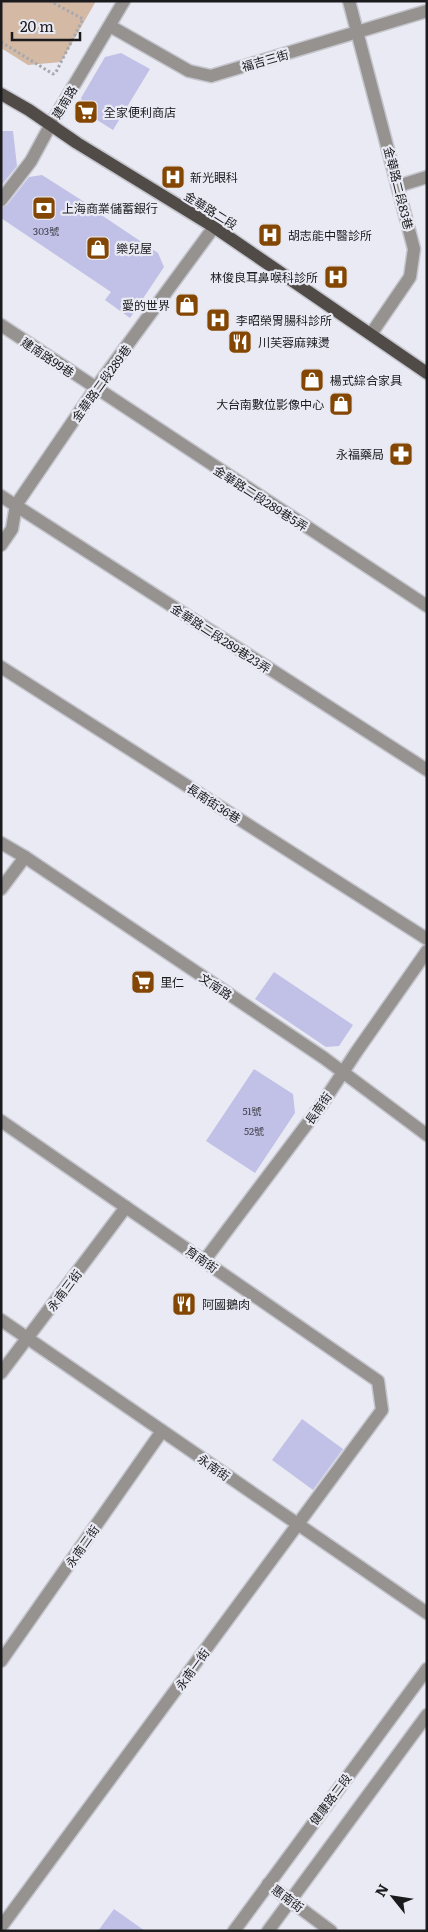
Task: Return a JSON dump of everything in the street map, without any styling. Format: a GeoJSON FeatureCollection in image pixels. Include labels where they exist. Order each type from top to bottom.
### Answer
{"type":"FeatureCollection","features":[{"type":"Feature","properties":{"kind":"main road","name":"金華路二段"},"geometry":{"type":"LineString","coordinates":[[1,94],[214,227],[427,373]]}},
{"type":"Feature","properties":{"kind":"street","name":"建南路"},"geometry":{"type":"LineString","coordinates":[[1,200],[30,161],[124,1]]}},
{"type":"Feature","properties":{"kind":"street","name":"金華路二段83巷"},"geometry":{"type":"LineString","coordinates":[[349,1],[414,249],[410,278],[371,334]]}},
{"type":"Feature","properties":{"kind":"street","name":"福吉三街"},"geometry":{"type":"LineString","coordinates":[[110,26],[189,71],[211,76],[427,11]]}},
{"type":"Feature","properties":{"kind":"street"},"geometry":{"type":"LineString","coordinates":[[398,186],[427,177]]}},
{"type":"Feature","properties":{"kind":"street","name":"金華路二段289巷"},"geometry":{"type":"LineString","coordinates":[[1,545],[12,529],[16,505],[95,389],[214,227]]}},
{"type":"Feature","properties":{"kind":"street","name":"建南路99巷"},"geometry":{"type":"LineString","coordinates":[[1,325],[95,389]]}},
{"type":"Feature","properties":{"kind":"street","name":"金華路二段289巷5弄"},"geometry":{"type":"LineString","coordinates":[[95,389],[427,606]]}},
{"type":"Feature","properties":{"kind":"street","name":"金華路二段289巷23弄"},"geometry":{"type":"LineString","coordinates":[[1,496],[427,770]]}},
{"type":"Feature","properties":{"kind":"street","name":"長南街36巷"},"geometry":{"type":"LineString","coordinates":[[1,667],[427,939]]}},
{"type":"Feature","properties":{"kind":"street","name":"文南路"},"geometry":{"type":"LineString","coordinates":[[1,844],[25,857],[316,1053],[427,1135]]}},
{"type":"Feature","properties":{"kind":"street"},"geometry":{"type":"LineString","coordinates":[[1,889],[25,857]]}},
{"type":"Feature","properties":{"kind":"street","name":"長南街"},"geometry":{"type":"LineString","coordinates":[[204,1261],[322,1104],[427,951]]}},
{"type":"Feature","properties":{"kind":"street","name":"育南街"},"geometry":{"type":"LineString","coordinates":[[1,1121],[378,1381],[382,1410]]}},
{"type":"Feature","properties":{"kind":"street","name":"永南三街"},"geometry":{"type":"LineString","coordinates":[[1,1373],[126,1207]]}},
{"type":"Feature","properties":{"kind":"street","name":"永南街"},"geometry":{"type":"LineString","coordinates":[[1,1320],[427,1613]]}},
{"type":"Feature","properties":{"kind":"street","name":"永南一街"},"geometry":{"type":"LineString","coordinates":[[1,1927],[382,1410]]}},
{"type":"Feature","properties":{"kind":"street","name":"永南二街"},"geometry":{"type":"LineString","coordinates":[[1,1660],[162,1431]]}},
{"type":"Feature","properties":{"kind":"street","name":"健康路二段"},"geometry":{"type":"LineString","coordinates":[[234,1931],[427,1669]]}},
{"type":"Feature","properties":{"kind":"street"},"geometry":{"type":"LineString","coordinates":[[268,1931],[427,1715]]}},
{"type":"Feature","properties":{"kind":"street","name":"惠南街"},"geometry":{"type":"LineString","coordinates":[[268,1884],[331,1931]]}},
{"type":"Feature","properties":{"kind":"path"},"geometry":{"type":"LineString","coordinates":[[1,42],[53,74],[56,72],[83,20],[50,1]]}},
{"type":"Feature","properties":{"kind":"shaded area"},"geometry":{"type":"Polygon","coordinates":[[[1,1],[96,1],[61,62],[28,65],[1,48],[1,1]]]}},
{"type":"Feature","properties":{"kind":"building"},"geometry":{"type":"Polygon","coordinates":[[[121,53],[150,69],[113,130],[86,113],[81,98],[105,57],[121,53]]]}},
{"type":"Feature","properties":{"kind":"building"},"geometry":{"type":"Polygon","coordinates":[[[1,131],[13,131],[17,166],[1,186],[1,131]]]}},
{"type":"Feature","properties":{"kind":"building"},"geometry":{"type":"Polygon","coordinates":[[[42,175],[158,253],[164,267],[130,318],[105,300],[111,292],[1,218],[1,208],[7,205],[29,177],[42,175]]]}},
{"type":"Feature","properties":{"kind":"building"},"geometry":{"type":"Polygon","coordinates":[[[274,972],[353,1025],[339,1046],[326,1047],[255,999],[274,972]]]}},
{"type":"Feature","properties":{"kind":"building"},"geometry":{"type":"Polygon","coordinates":[[[254,1069],[293,1094],[295,1113],[255,1173],[206,1141],[254,1069]]]}},
{"type":"Feature","properties":{"kind":"building"},"geometry":{"type":"Polygon","coordinates":[[[302,1419],[343,1449],[313,1490],[272,1460],[302,1419]]]}},
{"type":"Feature","properties":{"kind":"building"},"geometry":{"type":"Polygon","coordinates":[[[114,1909],[145,1931],[98,1931],[114,1909]]]}},
{"type":"Feature","properties":{"kind":"place","name":"全家便利商店"},"geometry":{"type":"Point","coordinates":[86,112]}},
{"type":"Feature","properties":{"kind":"place","name":"新光眼科"},"geometry":{"type":"Point","coordinates":[173,177]}},
{"type":"Feature","properties":{"kind":"place","name":"上海商業儲蓄銀行"},"geometry":{"type":"Point","coordinates":[44,208]}},
{"type":"Feature","properties":{"kind":"place","name":"胡志能中醫診所"},"geometry":{"type":"Point","coordinates":[270,235]}},
{"type":"Feature","properties":{"kind":"place","name":"樂兒屋"},"geometry":{"type":"Point","coordinates":[98,248]}},
{"type":"Feature","properties":{"kind":"place","name":"林俊良耳鼻喉科診所"},"geometry":{"type":"Point","coordinates":[336,277]}},
{"type":"Feature","properties":{"kind":"place","name":"愛的世界"},"geometry":{"type":"Point","coordinates":[187,305]}},
{"type":"Feature","properties":{"kind":"place","name":"李昭榮胃腸科診所"},"geometry":{"type":"Point","coordinates":[218,320]}},
{"type":"Feature","properties":{"kind":"place","name":"川芙蓉麻辣燙"},"geometry":{"type":"Point","coordinates":[240,342]}},
{"type":"Feature","properties":{"kind":"place","name":"楊式綜合家具"},"geometry":{"type":"Point","coordinates":[312,380]}},
{"type":"Feature","properties":{"kind":"place","name":"大台南數位影像中心"},"geometry":{"type":"Point","coordinates":[341,404]}},
{"type":"Feature","properties":{"kind":"place","name":"永福藥局"},"geometry":{"type":"Point","coordinates":[401,454]}},
{"type":"Feature","properties":{"kind":"place","name":"里仁"},"geometry":{"type":"Point","coordinates":[143,982]}},
{"type":"Feature","properties":{"kind":"place","name":"阿國鵝肉"},"geometry":{"type":"Point","coordinates":[184,1304]}}]}
